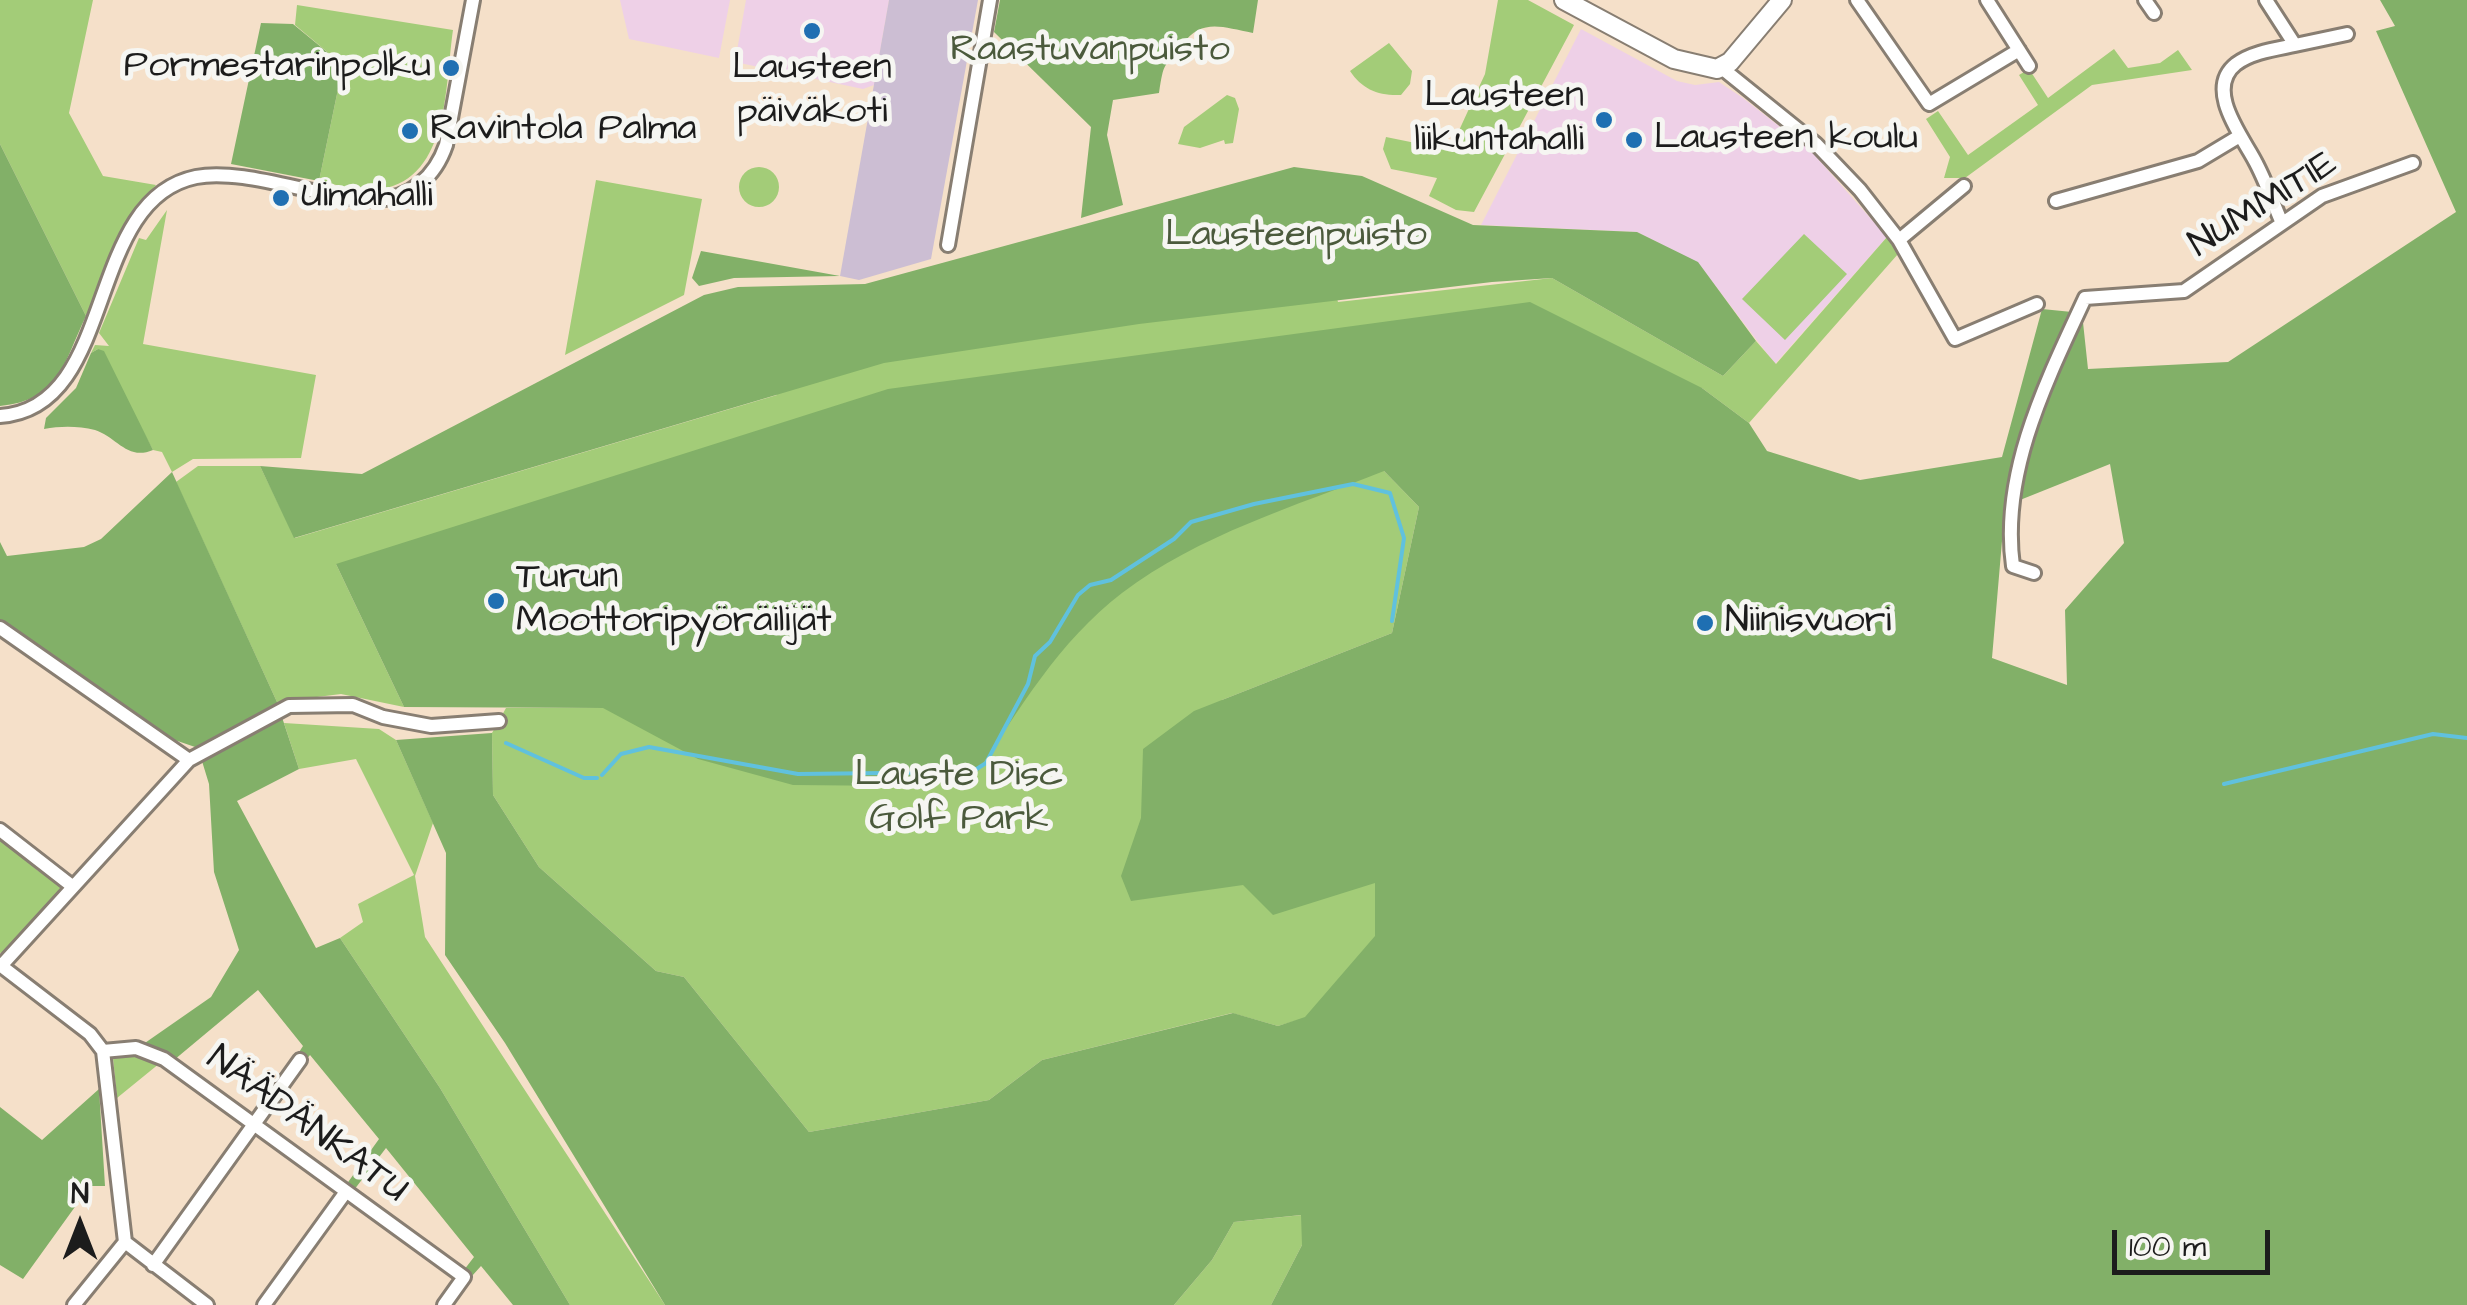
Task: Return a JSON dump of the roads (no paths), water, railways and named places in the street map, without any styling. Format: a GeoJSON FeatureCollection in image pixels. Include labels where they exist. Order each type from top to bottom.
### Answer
{"type":"FeatureCollection","features":[{"type":"Feature","properties":{"kind":"street"},"geometry":{"type":"LineString","coordinates":[[0,416],[40,405],[62,384],[136,223],[155,198],[175,184],[218,175],[376,200],[399,196],[423,182],[440,162],[446,145],[473,0]]}},
{"type":"Feature","properties":{"kind":"street"},"geometry":{"type":"LineString","coordinates":[[948,245],[990,0]]}},
{"type":"Feature","properties":{"kind":"street"},"geometry":{"type":"LineString","coordinates":[[1564,0],[1674,59],[1723,69],[1816,144],[1899,240],[1955,340],[2037,304]]}},
{"type":"Feature","properties":{"kind":"street"},"geometry":{"type":"LineString","coordinates":[[1723,69],[1782,0]]}},
{"type":"Feature","properties":{"kind":"street"},"geometry":{"type":"LineString","coordinates":[[1857,0],[1925,102],[1941,101],[2019,50]]}},
{"type":"Feature","properties":{"kind":"street"},"geometry":{"type":"LineString","coordinates":[[1988,0],[2029,66]]}},
{"type":"Feature","properties":{"kind":"street"},"geometry":{"type":"LineString","coordinates":[[2145,0],[2154,13]]}},
{"type":"Feature","properties":{"kind":"street"},"geometry":{"type":"LineString","coordinates":[[2266,0],[2295,45]]}},
{"type":"Feature","properties":{"kind":"street"},"geometry":{"type":"LineString","coordinates":[[2281,221],[2255,160],[2238,137],[2226,96],[2230,70],[2250,57],[2347,34]]}},
{"type":"Feature","properties":{"kind":"street"},"geometry":{"type":"LineString","coordinates":[[2056,201],[2198,161],[2238,137]]}},
{"type":"Feature","properties":{"kind":"street","name":"NUMMITIE"},"geometry":{"type":"LineString","coordinates":[[2070,298],[2184,290],[2281,221],[2349,184],[2414,163]]}},
{"type":"Feature","properties":{"kind":"street"},"geometry":{"type":"LineString","coordinates":[[1899,240],[1964,186]]}},
{"type":"Feature","properties":{"kind":"street"},"geometry":{"type":"LineString","coordinates":[[2034,574],[2013,566],[2010,509],[2044,388],[2085,298]]}},
{"type":"Feature","properties":{"kind":"street"},"geometry":{"type":"LineString","coordinates":[[0,628],[189,760]]}},
{"type":"Feature","properties":{"kind":"street"},"geometry":{"type":"LineString","coordinates":[[208,1305],[125,1242],[103,1050],[90,1034],[1,965],[189,760],[290,706],[353,705],[383,717],[430,726],[500,721]]}},
{"type":"Feature","properties":{"kind":"street"},"geometry":{"type":"LineString","coordinates":[[0,830],[72,886]]}},
{"type":"Feature","properties":{"kind":"street","name":"NÄÄDÄNKATU"},"geometry":{"type":"LineString","coordinates":[[103,1050],[136,1048],[155,1054],[464,1278],[444,1305]]}},
{"type":"Feature","properties":{"kind":"street"},"geometry":{"type":"LineString","coordinates":[[153,1265],[300,1060]]}},
{"type":"Feature","properties":{"kind":"street"},"geometry":{"type":"LineString","coordinates":[[264,1305],[345,1193]]}},
{"type":"Feature","properties":{"kind":"street"},"geometry":{"type":"LineString","coordinates":[[74,1305],[125,1242]]}},
{"type":"Feature","properties":{"kind":"waterway"},"geometry":{"type":"LineString","coordinates":[[602,775],[621,754],[649,747],[798,774],[972,772],[986,763],[1028,684],[1035,656],[1050,642],[1078,595],[1090,585],[1111,580],[1174,539],[1191,522],[1254,504],[1353,484],[1390,493],[1404,538],[1392,621]]}},
{"type":"Feature","properties":{"kind":"waterway"},"geometry":{"type":"LineString","coordinates":[[2224,784],[2433,734],[2467,738]]}},
{"type":"Feature","properties":{"kind":"waterway"},"geometry":{"type":"LineString","coordinates":[[506,743],[584,778],[597,778]]}},
{"type":"Feature","properties":{"kind":"place","name":"Lausteen päiväkoti"},"geometry":{"type":"Point","coordinates":[812,31]}},
{"type":"Feature","properties":{"kind":"place","name":"Pormestarinpolku"},"geometry":{"type":"Point","coordinates":[451,68]}},
{"type":"Feature","properties":{"kind":"place","name":"Lausteen liikuntahalli"},"geometry":{"type":"Point","coordinates":[1604,120]}},
{"type":"Feature","properties":{"kind":"place","name":"Ravintola Palma"},"geometry":{"type":"Point","coordinates":[410,131]}},
{"type":"Feature","properties":{"kind":"place","name":"Lausteen koulu"},"geometry":{"type":"Point","coordinates":[1634,140]}},
{"type":"Feature","properties":{"kind":"place","name":"Uimahalli"},"geometry":{"type":"Point","coordinates":[281,198]}},
{"type":"Feature","properties":{"kind":"place","name":"Turun Moottoripyöräilijät"},"geometry":{"type":"Point","coordinates":[496,601]}},
{"type":"Feature","properties":{"kind":"place","name":"Niinisvuori"},"geometry":{"type":"Point","coordinates":[1705,623]}},
{"type":"Feature","properties":{"kind":"park label","name":"Raastuvanpuisto"},"geometry":{"type":"Point","coordinates":[1090,52]}},
{"type":"Feature","properties":{"kind":"park label","name":"Lausteenpuisto"},"geometry":{"type":"Point","coordinates":[1296,237]}},
{"type":"Feature","properties":{"kind":"park label","name":"Lauste Disc Golf Park"},"geometry":{"type":"Point","coordinates":[959,799]}}]}
